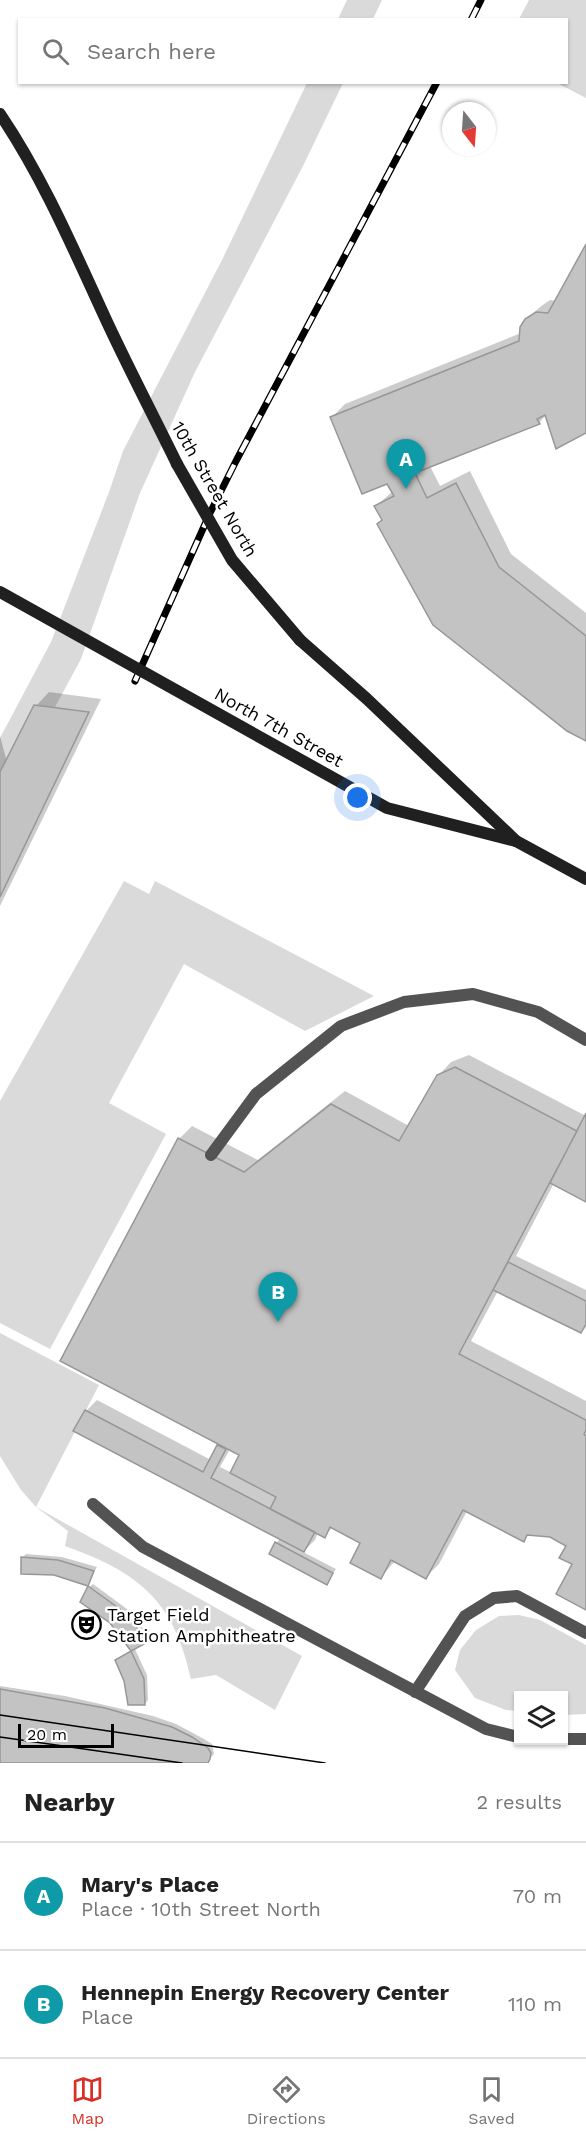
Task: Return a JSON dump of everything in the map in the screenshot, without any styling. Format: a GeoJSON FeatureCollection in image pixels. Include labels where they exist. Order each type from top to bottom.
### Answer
{"type":"FeatureCollection","features":[{"type":"Feature","properties":{"kind":"main road","name":"10th Street North"},"geometry":{"type":"LineString","coordinates":[[0,114],[19,142],[71,242],[109,326],[177,464],[232,560],[300,640],[367,699],[516,841]]}},
{"type":"Feature","properties":{"kind":"main road","name":"North 7th Street"},"geometry":{"type":"LineString","coordinates":[[0,592],[387,808],[516,841],[586,879]]}},
{"type":"Feature","properties":{"kind":"lane"},"geometry":{"type":"LineString","coordinates":[[211,1155],[256,1094],[341,1026],[404,1002],[473,994],[538,1012],[586,1040]]}},
{"type":"Feature","properties":{"kind":"lane"},"geometry":{"type":"LineString","coordinates":[[93,1504],[143,1547],[486,1729],[514,1736]]}},
{"type":"Feature","properties":{"kind":"lane"},"geometry":{"type":"LineString","coordinates":[[415,1692],[465,1616],[494,1598],[517,1596],[586,1633]]}},
{"type":"Feature","properties":{"kind":"lane"},"geometry":{"type":"LineString","coordinates":[[568,1739],[586,1739]]}},
{"type":"Feature","properties":{"kind":"shaded area"},"geometry":{"type":"Polygon","coordinates":[[[347,0],[382,0],[373,18],[338,18],[347,0]]]}},
{"type":"Feature","properties":{"kind":"shaded area"},"geometry":{"type":"Polygon","coordinates":[[[529,0],[586,0],[586,98],[559,84],[568,84],[568,18],[520,18],[529,0]]]}},
{"type":"Feature","properties":{"kind":"shaded area"},"geometry":{"type":"Polygon","coordinates":[[[307,84],[343,84],[303,166],[195,372],[140,493],[81,659],[55,707],[89,712],[0,897],[0,738],[51,642],[123,451],[222,260],[307,84]]]}},
{"type":"Feature","properties":{"kind":"shaded area"},"geometry":{"type":"Polygon","coordinates":[[[124,881],[149,894],[155,881],[374,996],[305,1031],[184,964],[109,1103],[166,1134],[50,1349],[0,1323],[0,1101],[124,881]]]}},
{"type":"Feature","properties":{"kind":"shaded area"},"geometry":{"type":"Polygon","coordinates":[[[0,1333],[99,1385],[36,1507],[21,1490],[0,1456],[0,1333]]]}},
{"type":"Feature","properties":{"kind":"shaded area"},"geometry":{"type":"Polygon","coordinates":[[[36,1507],[302,1656],[275,1710],[216,1675],[191,1679],[184,1652],[174,1629],[163,1609],[149,1593],[113,1567],[65,1546],[68,1531],[36,1507]]]}},
{"type":"Feature","properties":{"kind":"shaded area"},"geometry":{"type":"Polygon","coordinates":[[[519,1615],[540,1620],[586,1645],[586,1714],[568,1715],[568,1691],[514,1691],[514,1711],[506,1710],[475,1698],[455,1670],[460,1650],[476,1630],[499,1616],[519,1615]]]}},
{"type":"Feature","properties":{"kind":"building"},"geometry":{"type":"Polygon","coordinates":[[[586,244],[586,433],[556,449],[545,415],[537,419],[540,424],[415,473],[427,498],[456,483],[499,567],[586,636],[586,741],[567,731],[433,625],[377,524],[382,520],[374,506],[394,496],[387,484],[362,494],[330,417],[519,341],[520,327],[525,319],[536,312],[548,313],[586,244]]]}},
{"type":"Feature","properties":{"kind":"building"},"geometry":{"type":"Polygon","coordinates":[[[34,705],[89,712],[0,897],[0,772],[34,705]]]}},
{"type":"Feature","properties":{"kind":"building"},"geometry":{"type":"Polygon","coordinates":[[[455,1067],[577,1131],[459,1354],[586,1420],[584,1434],[586,1436],[586,1610],[556,1594],[572,1564],[559,1558],[566,1546],[550,1537],[527,1535],[524,1542],[463,1510],[426,1579],[391,1560],[381,1579],[350,1563],[360,1543],[330,1527],[325,1538],[270,1509],[276,1497],[230,1473],[239,1455],[60,1361],[178,1138],[244,1172],[331,1104],[399,1141],[437,1075],[455,1067]]]}},
{"type":"Feature","properties":{"kind":"building"},"geometry":{"type":"Polygon","coordinates":[[[586,1113],[586,1202],[550,1183],[586,1113]]]}},
{"type":"Feature","properties":{"kind":"building"},"geometry":{"type":"Polygon","coordinates":[[[508,1262],[586,1301],[586,1324],[581,1333],[493,1290],[508,1262]]]}},
{"type":"Feature","properties":{"kind":"building"},"geometry":{"type":"Polygon","coordinates":[[[85,1410],[203,1472],[217,1445],[226,1449],[211,1478],[315,1532],[304,1552],[73,1431],[85,1410]]]}},
{"type":"Feature","properties":{"kind":"building"},"geometry":{"type":"Polygon","coordinates":[[[275,1542],[333,1573],[327,1585],[269,1554],[275,1542]]]}},
{"type":"Feature","properties":{"kind":"building"},"geometry":{"type":"Polygon","coordinates":[[[21,1557],[58,1560],[94,1571],[88,1586],[54,1575],[21,1574],[21,1557]]]}},
{"type":"Feature","properties":{"kind":"building"},"geometry":{"type":"Polygon","coordinates":[[[88,1586],[124,1612],[148,1642],[131,1651],[110,1623],[80,1602],[88,1586]]]}},
{"type":"Feature","properties":{"kind":"building"},"geometry":{"type":"Polygon","coordinates":[[[131,1651],[144,1679],[145,1705],[128,1705],[124,1681],[115,1660],[131,1651]]]}},
{"type":"Feature","properties":{"kind":"building"},"geometry":{"type":"Polygon","coordinates":[[[0,1689],[105,1708],[172,1727],[208,1748],[211,1753],[210,1759],[208,1763],[0,1763],[0,1689]]]}},
{"type":"Feature","properties":{"kind":"tram line"},"geometry":{"type":"LineString","coordinates":[[0,1715],[325,1763]]}},
{"type":"Feature","properties":{"kind":"tram line"},"geometry":{"type":"LineString","coordinates":[[0,1737],[182,1763]]}},
{"type":"Feature","properties":{"kind":"railway"},"geometry":{"type":"LineString","coordinates":[[472,18],[481,0]]}},
{"type":"Feature","properties":{"kind":"railway"},"geometry":{"type":"LineString","coordinates":[[135,681],[210,513],[236,461],[436,84]]}},
{"type":"Feature","properties":{"kind":"place","name":"Mary's Place"},"geometry":{"type":"Point","coordinates":[406,489]}},
{"type":"Feature","properties":{"kind":"place","name":"Hennepin Energy Recovery Center"},"geometry":{"type":"Point","coordinates":[278,1322]}},
{"type":"Feature","properties":{"kind":"place","name":"Target Field Station Amphitheatre"},"geometry":{"type":"Point","coordinates":[86,1624]}}]}
